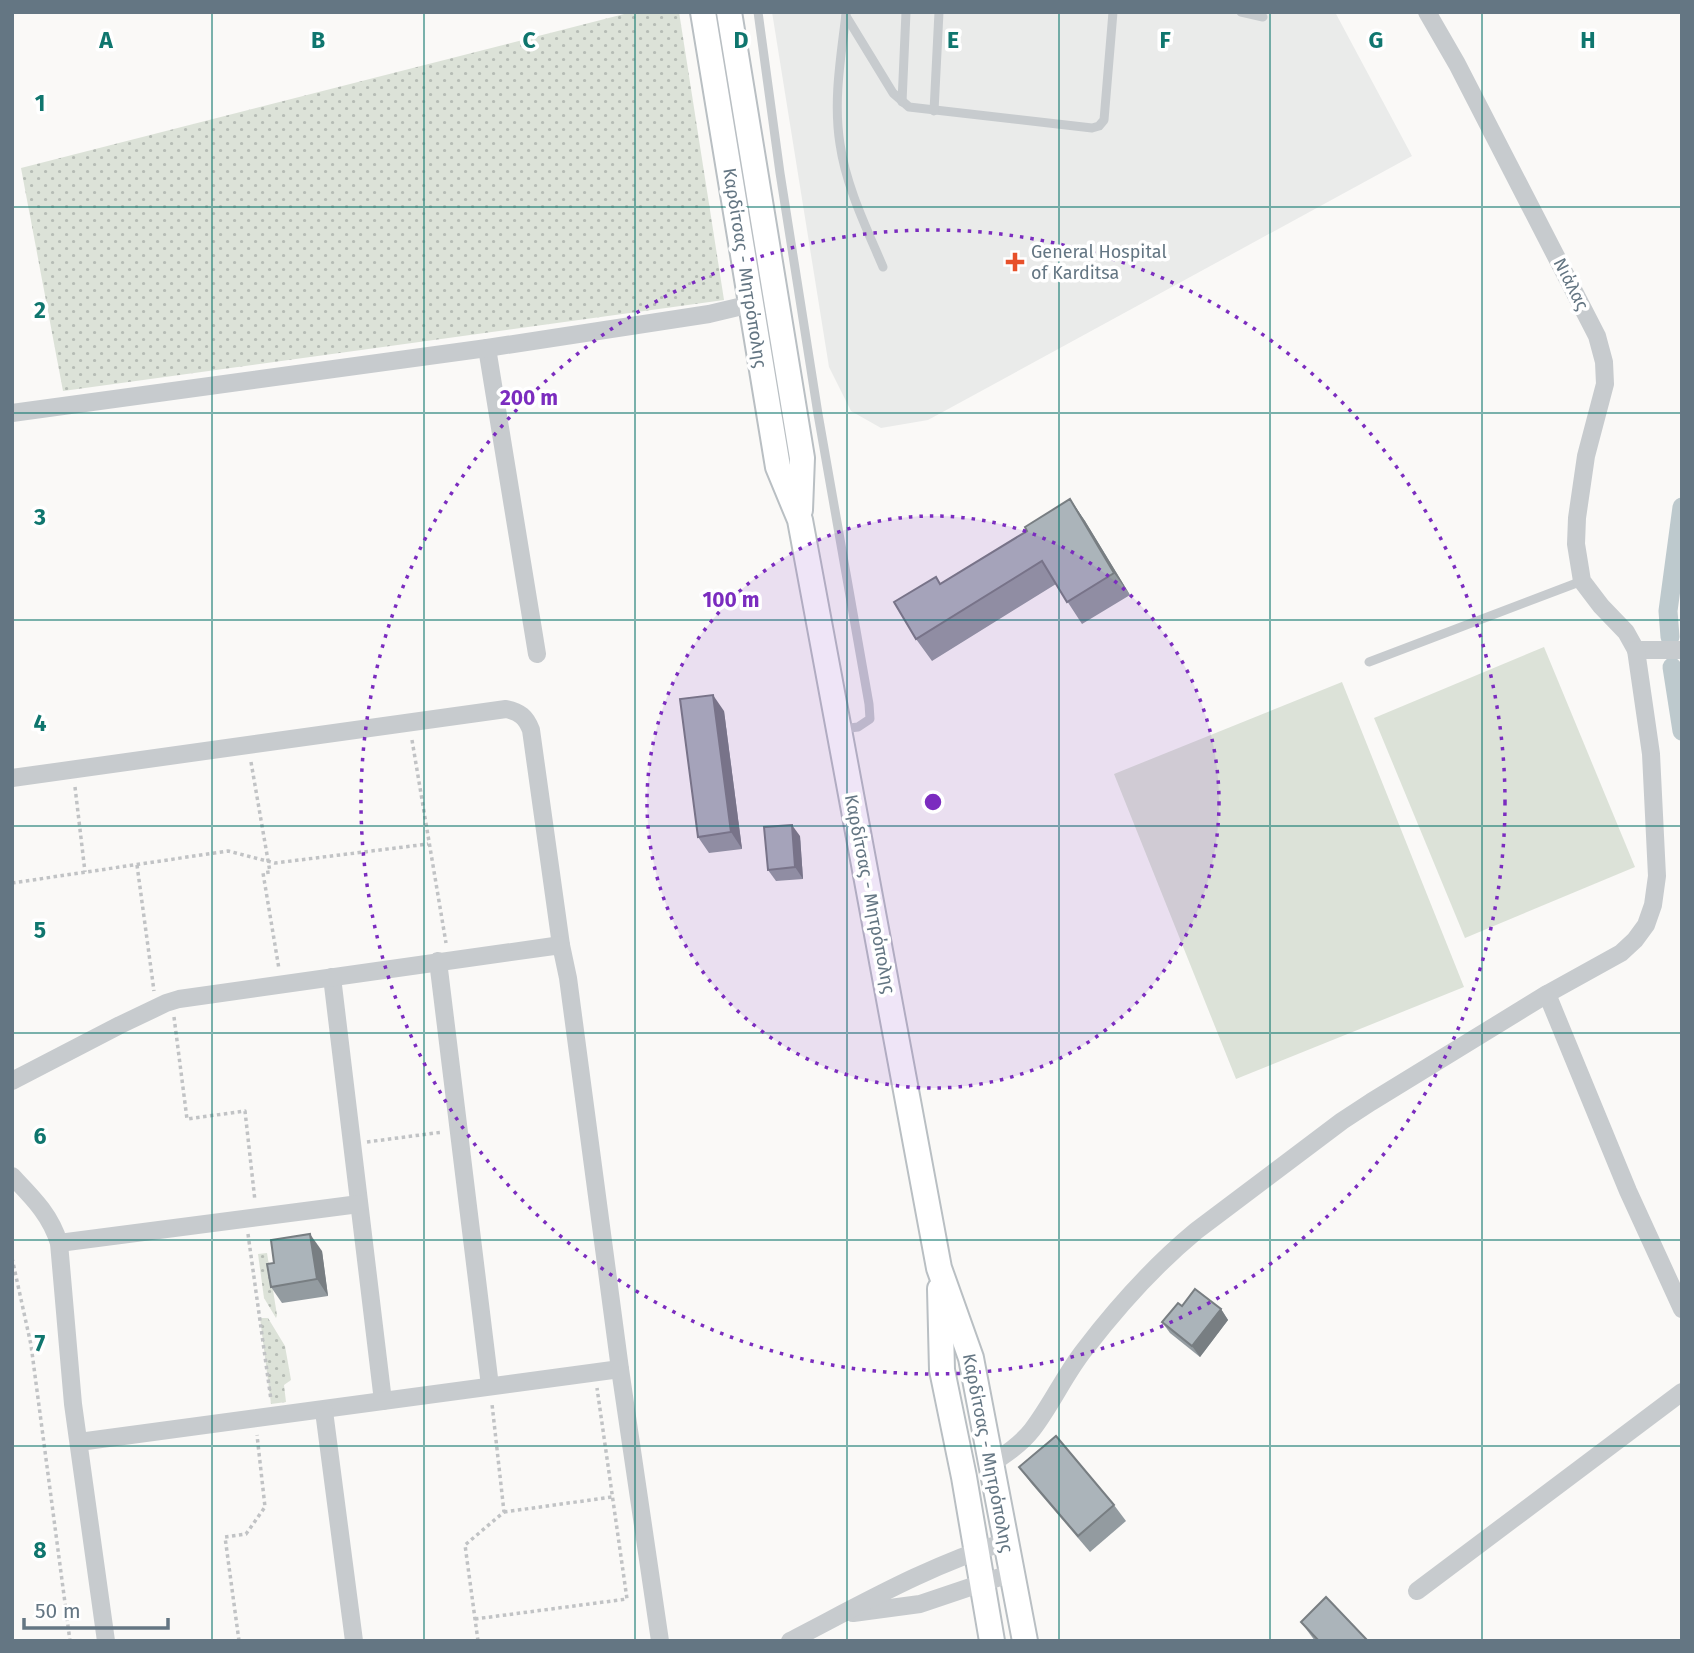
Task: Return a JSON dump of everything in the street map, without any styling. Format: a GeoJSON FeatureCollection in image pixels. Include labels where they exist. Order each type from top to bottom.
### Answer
{"type":"FeatureCollection","features":[{"type":"Feature","properties":{"kind":"main road","name":"Καρδίτσας - Μητρόπολης"},"geometry":{"type":"LineString","coordinates":[[703,12],[743,177],[760,208],[802,458],[800,520]]}},
{"type":"Feature","properties":{"kind":"main road","name":"Καρδίτσας - Μητρόπολης"},"geometry":{"type":"LineString","coordinates":[[733,21],[743,177],[736,214],[778,467],[800,520],[939,1268],[942,1370],[992,1641]]}},
{"type":"Feature","properties":{"kind":"main road","name":"Καρδίτσας - Μητρόπολης"},"geometry":{"type":"LineString","coordinates":[[939,1268],[971,1358],[1025,1641]]}},
{"type":"Feature","properties":{"kind":"street","name":"Νιάλας"},"geometry":{"type":"LineString","coordinates":[[1427,12],[1457,64],[1597,336],[1604,362],[1605,384],[1586,456],[1577,518],[1576,544],[1582,581]]}},
{"type":"Feature","properties":{"kind":"street"},"geometry":{"type":"LineString","coordinates":[[12,414],[487,348],[709,314],[751,304]]}},
{"type":"Feature","properties":{"kind":"street"},"geometry":{"type":"LineString","coordinates":[[487,348],[537,654]]}},
{"type":"Feature","properties":{"kind":"street"},"geometry":{"type":"LineString","coordinates":[[991,1464],[1019,1445],[1032,1430],[1085,1349],[1141,1284],[1196,1231],[1342,1121],[1548,994],[1621,953],[1646,925],[1653,905],[1657,876],[1651,754],[1636,650],[1626,632],[1582,581]]}},
{"type":"Feature","properties":{"kind":"street"},"geometry":{"type":"LineString","coordinates":[[1636,650],[1682,650]]}},
{"type":"Feature","properties":{"kind":"street"},"geometry":{"type":"LineString","coordinates":[[12,778],[506,709],[519,712],[527,720],[531,730],[568,978],[620,1369],[660,1641]]}},
{"type":"Feature","properties":{"kind":"street"},"geometry":{"type":"LineString","coordinates":[[12,1081],[164,1004],[444,960],[561,945]]}},
{"type":"Feature","properties":{"kind":"street"},"geometry":{"type":"LineString","coordinates":[[444,960],[458,1130],[489,1386]]}},
{"type":"Feature","properties":{"kind":"street"},"geometry":{"type":"LineString","coordinates":[[332,977],[383,1402]]}},
{"type":"Feature","properties":{"kind":"street"},"geometry":{"type":"LineString","coordinates":[[1548,994],[1628,1191],[1682,1309]]}},
{"type":"Feature","properties":{"kind":"street"},"geometry":{"type":"LineString","coordinates":[[12,1175],[42,1207],[53,1225],[59,1243],[73,1404],[106,1641]]}},
{"type":"Feature","properties":{"kind":"street"},"geometry":{"type":"LineString","coordinates":[[59,1243],[359,1204]]}},
{"type":"Feature","properties":{"kind":"street"},"geometry":{"type":"LineString","coordinates":[[79,1442],[620,1369]]}},
{"type":"Feature","properties":{"kind":"street"},"geometry":{"type":"LineString","coordinates":[[1418,1591],[1682,1392]]}},
{"type":"Feature","properties":{"kind":"street"},"geometry":{"type":"LineString","coordinates":[[324,1410],[354,1641]]}},
{"type":"Feature","properties":{"kind":"street"},"geometry":{"type":"LineString","coordinates":[[790,1641],[912,1578],[977,1550],[1005,1542]]}},
{"type":"Feature","properties":{"kind":"street"},"geometry":{"type":"LineString","coordinates":[[842,1614],[920,1604],[1012,1573]]}},
{"type":"Feature","properties":{"kind":"lane"},"geometry":{"type":"LineString","coordinates":[[758,12],[818,414],[869,704],[870,719],[866,724],[839,729]]}},
{"type":"Feature","properties":{"kind":"lane"},"geometry":{"type":"LineString","coordinates":[[902,102],[906,12]]}},
{"type":"Feature","properties":{"kind":"lane"},"geometry":{"type":"LineString","coordinates":[[934,111],[939,12]]}},
{"type":"Feature","properties":{"kind":"lane"},"geometry":{"type":"LineString","coordinates":[[846,14],[893,93],[909,107],[1092,128],[1099,126],[1104,120],[1113,12]]}},
{"type":"Feature","properties":{"kind":"lane"},"geometry":{"type":"LineString","coordinates":[[1241,12],[1263,17]]}},
{"type":"Feature","properties":{"kind":"lane"},"geometry":{"type":"LineString","coordinates":[[846,14],[837,90],[839,140],[858,207],[883,267]]}},
{"type":"Feature","properties":{"kind":"lane"},"geometry":{"type":"LineString","coordinates":[[743,177],[780,173]]}},
{"type":"Feature","properties":{"kind":"lane"},"geometry":{"type":"LineString","coordinates":[[736,214],[785,202]]}},
{"type":"Feature","properties":{"kind":"lane"},"geometry":{"type":"LineString","coordinates":[[1369,662],[1582,581]]}},
{"type":"Feature","properties":{"kind":"path"},"geometry":{"type":"LineString","coordinates":[[409,724],[444,960]]}},
{"type":"Feature","properties":{"kind":"path"},"geometry":{"type":"LineString","coordinates":[[249,746],[270,872],[263,873],[282,985]]}},
{"type":"Feature","properties":{"kind":"path"},"geometry":{"type":"LineString","coordinates":[[72,770],[85,872]]}},
{"type":"Feature","properties":{"kind":"path"},"geometry":{"type":"LineString","coordinates":[[12,883],[228,851],[244,853],[268,863],[428,844]]}},
{"type":"Feature","properties":{"kind":"path"},"geometry":{"type":"LineString","coordinates":[[137,864],[187,1119],[245,1111],[265,1418],[265,1507],[246,1534],[225,1537],[239,1641]]}},
{"type":"Feature","properties":{"kind":"path"},"geometry":{"type":"LineString","coordinates":[[351,1143],[458,1130]]}},
{"type":"Feature","properties":{"kind":"path"},"geometry":{"type":"LineString","coordinates":[[12,1258],[31,1345],[70,1641]]}},
{"type":"Feature","properties":{"kind":"path"},"geometry":{"type":"LineString","coordinates":[[475,1619],[627,1599],[594,1373]]}},
{"type":"Feature","properties":{"kind":"path"},"geometry":{"type":"LineString","coordinates":[[489,1386],[504,1512]]}},
{"type":"Feature","properties":{"kind":"path"},"geometry":{"type":"LineString","coordinates":[[478,1641],[465,1545],[504,1512],[612,1497]]}},
{"type":"Feature","properties":{"kind":"shaded area"},"geometry":{"type":"Polygon","coordinates":[[[632,12],[679,12],[724,300],[63,391],[21,168],[632,12]]]}},
{"type":"Feature","properties":{"kind":"shaded area","name":"General Hospital of Karditsa"},"geometry":{"type":"Polygon","coordinates":[[[772,12],[1335,12],[1412,156],[928,420],[881,428],[851,411],[829,367],[772,12]]]}},
{"type":"Feature","properties":{"kind":"shaded area"},"geometry":{"type":"Polygon","coordinates":[[[1544,647],[1635,867],[1465,938],[1374,718],[1544,647]]]}},
{"type":"Feature","properties":{"kind":"shaded area"},"geometry":{"type":"Polygon","coordinates":[[[1342,682],[1464,987],[1236,1079],[1114,774],[1342,682]]]}},
{"type":"Feature","properties":{"kind":"shaded area"},"geometry":{"type":"Polygon","coordinates":[[[267,1253],[276,1318],[264,1298],[258,1254],[267,1253]]]}},
{"type":"Feature","properties":{"kind":"shaded area"},"geometry":{"type":"Polygon","coordinates":[[[260,1318],[268,1318],[285,1346],[291,1380],[284,1385],[286,1402],[271,1404],[260,1318]]]}},
{"type":"Feature","properties":{"kind":"building"},"geometry":{"type":"Polygon","coordinates":[[[1070,499],[1114,573],[1067,602],[1042,561],[916,639],[894,602],[936,577],[940,584],[1027,531],[1025,527],[1070,499]]]}},
{"type":"Feature","properties":{"kind":"building"},"geometry":{"type":"Polygon","coordinates":[[[713,695],[731,832],[698,837],[680,699],[713,695]]]}},
{"type":"Feature","properties":{"kind":"building"},"geometry":{"type":"Polygon","coordinates":[[[792,825],[795,867],[768,870],[764,827],[792,825]]]}},
{"type":"Feature","properties":{"kind":"building"},"geometry":{"type":"Polygon","coordinates":[[[310,1234],[317,1279],[271,1287],[267,1264],[274,1263],[271,1240],[310,1234]]]}},
{"type":"Feature","properties":{"kind":"building"},"geometry":{"type":"Polygon","coordinates":[[[1195,1289],[1221,1309],[1192,1346],[1162,1322],[1178,1303],[1182,1306],[1195,1289]]]}},
{"type":"Feature","properties":{"kind":"building"},"geometry":{"type":"Polygon","coordinates":[[[1056,1436],[1114,1505],[1078,1536],[1019,1467],[1056,1436]]]}},
{"type":"Feature","properties":{"kind":"building"},"geometry":{"type":"Polygon","coordinates":[[[1326,1597],[1368,1641],[1319,1641],[1301,1622],[1326,1597]]]}},
{"type":"Feature","properties":{"kind":"waterway"},"geometry":{"type":"LineString","coordinates":[[1670,637],[1668,611],[1682,507]]}},
{"type":"Feature","properties":{"kind":"waterway"},"geometry":{"type":"LineString","coordinates":[[1672,667],[1682,731]]}},
{"type":"Feature","properties":{"kind":"place","name":"General Hospital of Karditsa"},"geometry":{"type":"Point","coordinates":[1015,262]}}]}
